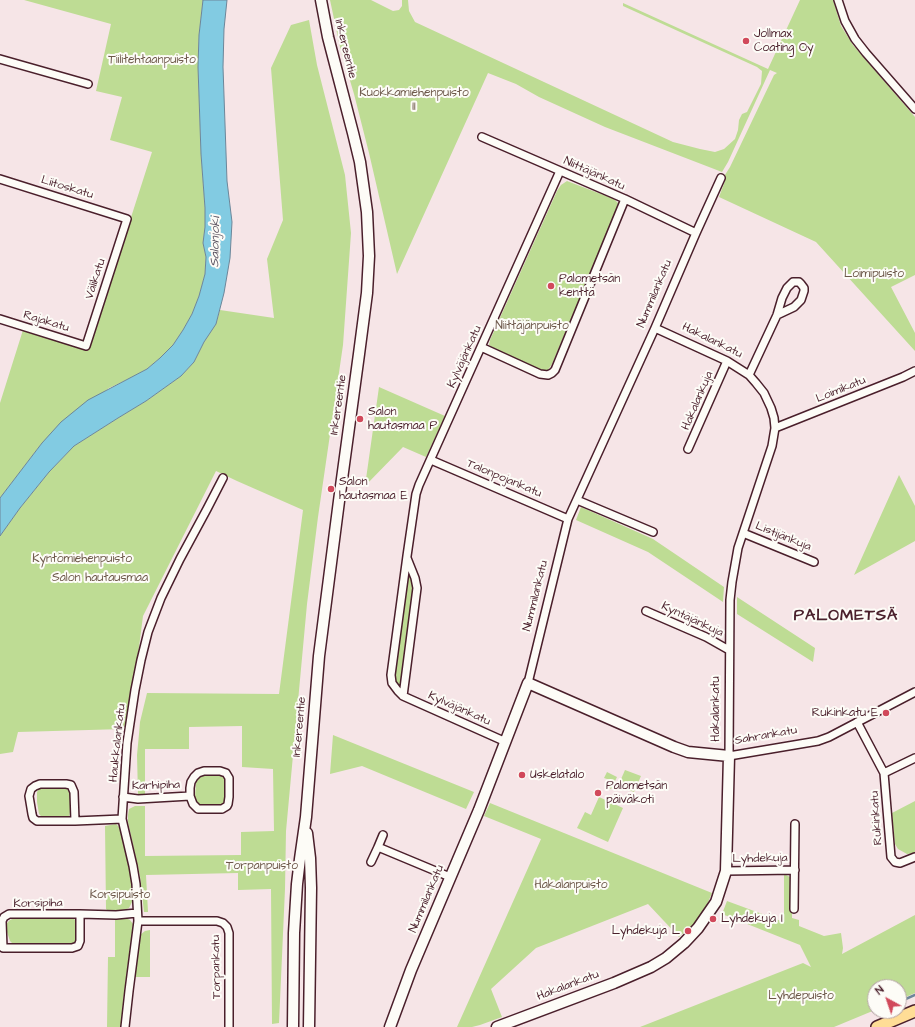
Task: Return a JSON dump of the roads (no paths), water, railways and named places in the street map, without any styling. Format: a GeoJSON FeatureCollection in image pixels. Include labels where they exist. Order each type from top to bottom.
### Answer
{"type":"FeatureCollection","features":[{"type":"Feature","properties":{"kind":"main road"},"geometry":{"type":"LineString","coordinates":[[877,1027],[915,1011]]}},
{"type":"Feature","properties":{"kind":"street","name":"Inkereentie"},"geometry":{"type":"LineString","coordinates":[[293,1027],[295,919],[300,859],[306,817],[319,656],[367,293],[369,256],[367,212],[360,162],[328,37],[321,0]]}},
{"type":"Feature","properties":{"kind":"street"},"geometry":{"type":"LineString","coordinates":[[838,0],[844,21],[855,39],[915,109]]}},
{"type":"Feature","properties":{"kind":"street"},"geometry":{"type":"LineString","coordinates":[[0,59],[88,84]]}},
{"type":"Feature","properties":{"kind":"street","name":"Niittäjänkatu"},"geometry":{"type":"LineString","coordinates":[[482,137],[625,199],[696,233]]}},
{"type":"Feature","properties":{"kind":"street","name":"Kylväjänkatu"},"geometry":{"type":"LineString","coordinates":[[506,742],[403,696],[398,692],[392,683],[391,675],[416,494],[419,485],[560,171]]}},
{"type":"Feature","properties":{"kind":"street","name":"Nummilankatu"},"geometry":{"type":"LineString","coordinates":[[390,1027],[411,970],[481,805],[528,683],[568,519],[721,178]]}},
{"type":"Feature","properties":{"kind":"street","name":"Liitoskatu"},"geometry":{"type":"LineString","coordinates":[[0,179],[127,219]]}},
{"type":"Feature","properties":{"kind":"street"},"geometry":{"type":"LineString","coordinates":[[481,348],[540,374],[548,375],[555,370],[625,199]]}},
{"type":"Feature","properties":{"kind":"street","name":"Välikatu"},"geometry":{"type":"LineString","coordinates":[[86,346],[127,219]]}},
{"type":"Feature","properties":{"kind":"street"},"geometry":{"type":"LineString","coordinates":[[749,375],[778,315],[782,298],[790,284],[796,282],[801,284],[804,291],[801,300],[794,308],[778,315]]}},
{"type":"Feature","properties":{"kind":"street","name":"Rajakatu"},"geometry":{"type":"LineString","coordinates":[[0,319],[86,346]]}},
{"type":"Feature","properties":{"kind":"street","name":"Hakalankatu"},"geometry":{"type":"LineString","coordinates":[[497,1027],[641,972],[666,958],[684,943],[698,928],[716,902],[726,871],[729,756],[730,600],[738,548],[772,446],[775,428],[774,418],[768,401],[749,375],[727,361],[655,328]]}},
{"type":"Feature","properties":{"kind":"street","name":"Hakalankuja"},"geometry":{"type":"LineString","coordinates":[[688,449],[727,361]]}},
{"type":"Feature","properties":{"kind":"street","name":"Loimikatu"},"geometry":{"type":"LineString","coordinates":[[775,428],[915,371]]}},
{"type":"Feature","properties":{"kind":"street","name":"Talonpojankatu"},"geometry":{"type":"LineString","coordinates":[[431,460],[568,519]]}},
{"type":"Feature","properties":{"kind":"street","name":"Haukkalankatu"},"geometry":{"type":"LineString","coordinates":[[125,1027],[138,921],[136,884],[122,819],[127,743],[137,682],[148,632],[161,598],[223,478]]}},
{"type":"Feature","properties":{"kind":"street"},"geometry":{"type":"LineString","coordinates":[[577,500],[653,532]]}},
{"type":"Feature","properties":{"kind":"street","name":"Listijänkuja"},"geometry":{"type":"LineString","coordinates":[[743,533],[814,562]]}},
{"type":"Feature","properties":{"kind":"street","name":"Kylväjänkatu"},"geometry":{"type":"LineString","coordinates":[[403,696],[417,588],[407,556]]}},
{"type":"Feature","properties":{"kind":"street","name":"Kyntäjänkuja"},"geometry":{"type":"LineString","coordinates":[[646,610],[706,637],[729,650]]}},
{"type":"Feature","properties":{"kind":"street","name":"Sahrankatu"},"geometry":{"type":"LineString","coordinates":[[528,683],[674,747],[688,752],[729,756],[818,740],[834,735],[915,692]]}},
{"type":"Feature","properties":{"kind":"street","name":"Rukinkatu"},"geometry":{"type":"LineString","coordinates":[[857,722],[884,773],[891,857],[895,862],[900,863],[915,857]]}},
{"type":"Feature","properties":{"kind":"street","name":"Rukinkatu"},"geometry":{"type":"LineString","coordinates":[[884,773],[915,758]]}},
{"type":"Feature","properties":{"kind":"street","name":"Karhipiha"},"geometry":{"type":"LineString","coordinates":[[204,771],[220,771],[226,773],[229,778],[229,797],[228,804],[225,808],[220,810],[198,809],[193,804],[190,796],[191,782],[198,773],[204,771]]}},
{"type":"Feature","properties":{"kind":"street"},"geometry":{"type":"LineString","coordinates":[[75,821],[74,792],[71,785],[40,784],[31,789],[29,796],[32,814],[33,818],[37,821],[75,821],[122,819]]}},
{"type":"Feature","properties":{"kind":"street","name":"Karhipiha"},"geometry":{"type":"LineString","coordinates":[[123,797],[138,799],[190,796]]}},
{"type":"Feature","properties":{"kind":"street","name":"Inkereentie"},"geometry":{"type":"LineString","coordinates":[[306,817],[311,888],[309,1027]]}},
{"type":"Feature","properties":{"kind":"street","name":"Lyhdekuja"},"geometry":{"type":"LineString","coordinates":[[794,909],[795,824]]}},
{"type":"Feature","properties":{"kind":"street"},"geometry":{"type":"LineString","coordinates":[[371,862],[383,835]]}},
{"type":"Feature","properties":{"kind":"street"},"geometry":{"type":"LineString","coordinates":[[378,847],[450,877]]}},
{"type":"Feature","properties":{"kind":"street","name":"Lyhdekuja"},"geometry":{"type":"LineString","coordinates":[[726,871],[795,870]]}},
{"type":"Feature","properties":{"kind":"street","name":"Korsipiha"},"geometry":{"type":"LineString","coordinates":[[80,914],[80,941],[78,946],[72,948],[2,948],[2,921],[4,917],[9,914],[137,913]]}},
{"type":"Feature","properties":{"kind":"street","name":"Torpankatu"},"geometry":{"type":"LineString","coordinates":[[138,921],[217,921],[223,923],[227,927],[229,933],[229,1027]]}},
{"type":"Feature","properties":{"kind":"water","name":"Salonjoki"},"geometry":{"type":"Polygon","coordinates":[[[203,0],[227,0],[224,29],[223,67],[227,181],[232,222],[230,258],[224,293],[216,324],[204,342],[194,362],[181,376],[146,401],[74,446],[49,472],[0,536],[0,498],[42,443],[61,422],[88,400],[147,369],[160,358],[173,345],[183,330],[192,314],[199,296],[205,274],[206,257],[203,243],[205,208],[201,154],[198,67],[199,35],[203,0]]]}},
{"type":"Feature","properties":{"kind":"waterway"},"geometry":{"type":"LineString","coordinates":[[907,998],[915,995]]}},
{"type":"Feature","properties":{"kind":"place","name":"Jollmax Coating Oy"},"geometry":{"type":"Point","coordinates":[746,41]}},
{"type":"Feature","properties":{"kind":"place","name":"Palometsän kenttä"},"geometry":{"type":"Point","coordinates":[551,286]}},
{"type":"Feature","properties":{"kind":"place","name":"Salon hautasmaa P"},"geometry":{"type":"Point","coordinates":[360,419]}},
{"type":"Feature","properties":{"kind":"place","name":"Salon hautasmaa E"},"geometry":{"type":"Point","coordinates":[331,489]}},
{"type":"Feature","properties":{"kind":"place","name":"Rukinkatu E"},"geometry":{"type":"Point","coordinates":[886,713]}},
{"type":"Feature","properties":{"kind":"place","name":"Uskelatalo"},"geometry":{"type":"Point","coordinates":[522,775]}},
{"type":"Feature","properties":{"kind":"place","name":"Palometsän päiväkoti"},"geometry":{"type":"Point","coordinates":[598,793]}},
{"type":"Feature","properties":{"kind":"place","name":"Lyhdekuja I"},"geometry":{"type":"Point","coordinates":[713,919]}},
{"type":"Feature","properties":{"kind":"place","name":"Lyhdekuja L"},"geometry":{"type":"Point","coordinates":[688,931]}},
{"type":"Feature","properties":{"kind":"district","name":"PALOMETSÄ"},"geometry":{"type":"Point","coordinates":[846,617]}},
{"type":"Feature","properties":{"kind":"park label","name":"Tiilitehtaanpuisto"},"geometry":{"type":"Point","coordinates":[152,60]}},
{"type":"Feature","properties":{"kind":"park label","name":"Kuokkamiehenpuisto II"},"geometry":{"type":"Point","coordinates":[414,100]}},
{"type":"Feature","properties":{"kind":"park label","name":"Loimipuisto"},"geometry":{"type":"Point","coordinates":[874,274]}},
{"type":"Feature","properties":{"kind":"park label","name":"Niittäjänpuisto"},"geometry":{"type":"Point","coordinates":[532,326]}},
{"type":"Feature","properties":{"kind":"park label","name":"Kyntömiehenpuisto"},"geometry":{"type":"Point","coordinates":[82,559]}},
{"type":"Feature","properties":{"kind":"park label","name":"Salon hautausmaa"},"geometry":{"type":"Point","coordinates":[100,578]}},
{"type":"Feature","properties":{"kind":"park label","name":"Torpanpuisto"},"geometry":{"type":"Point","coordinates":[262,866]}},
{"type":"Feature","properties":{"kind":"park label","name":"Hakalanpuisto"},"geometry":{"type":"Point","coordinates":[571,885]}},
{"type":"Feature","properties":{"kind":"park label","name":"Korsipuisto"},"geometry":{"type":"Point","coordinates":[120,895]}},
{"type":"Feature","properties":{"kind":"park label","name":"Lyhdepuisto"},"geometry":{"type":"Point","coordinates":[801,996]}}]}
